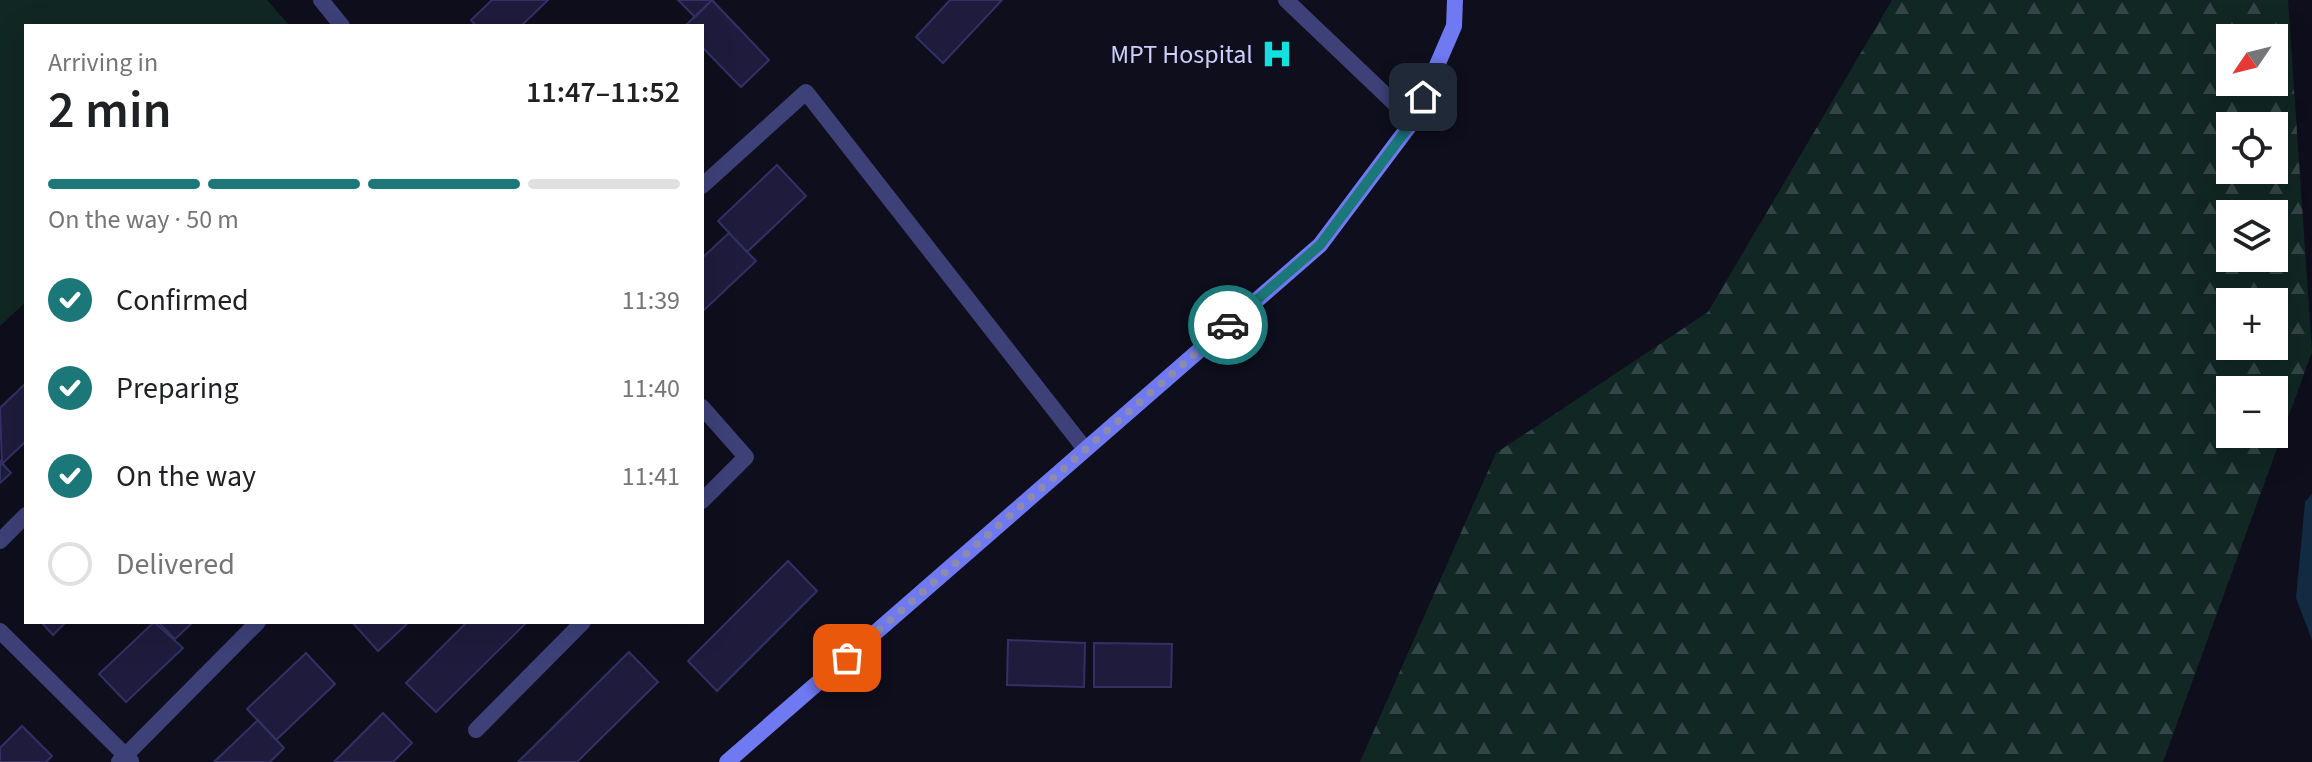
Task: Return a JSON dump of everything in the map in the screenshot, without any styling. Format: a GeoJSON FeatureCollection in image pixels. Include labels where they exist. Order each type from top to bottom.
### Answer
{"type":"FeatureCollection","features":[{"type":"Feature","properties":{"kind":"street"},"geometry":{"type":"LineString","coordinates":[[321,0],[340,24]]}},
{"type":"Feature","properties":{"kind":"street"},"geometry":{"type":"LineString","coordinates":[[1286,0],[1413,121]]}},
{"type":"Feature","properties":{"kind":"street"},"geometry":{"type":"LineString","coordinates":[[727,762],[1320,245],[1413,121],[1454,26],[1455,0]]}},
{"type":"Feature","properties":{"kind":"street"},"geometry":{"type":"LineString","coordinates":[[704,184],[806,92],[1085,449]]}},
{"type":"Feature","properties":{"kind":"street"},"geometry":{"type":"LineString","coordinates":[[704,409],[746,457],[704,499]]}},
{"type":"Feature","properties":{"kind":"street"},"geometry":{"type":"LineString","coordinates":[[0,541],[24,517]]}},
{"type":"Feature","properties":{"kind":"street"},"geometry":{"type":"LineString","coordinates":[[0,631],[125,760],[256,624]]}},
{"type":"Feature","properties":{"kind":"street"},"geometry":{"type":"LineString","coordinates":[[476,730],[581,624]]}},
{"type":"Feature","properties":{"kind":"green space"},"geometry":{"type":"Polygon","coordinates":[[[0,0],[267,0],[288,24],[24,24],[24,304],[0,326],[0,0]]]}},
{"type":"Feature","properties":{"kind":"green space"},"geometry":{"type":"Polygon","coordinates":[[[1892,0],[2288,0],[2312,352],[2288,418],[2288,376],[2216,376],[2216,448],[2277,448],[2163,762],[1360,762],[1496,453],[1708,312],[1892,0]]]}},
{"type":"Feature","properties":{"kind":"water"},"geometry":{"type":"Polygon","coordinates":[[[2312,494],[2312,640],[2296,598],[2305,502],[2312,494]]]}},
{"type":"Feature","properties":{"kind":"building"},"geometry":{"type":"Polygon","coordinates":[[[492,0],[548,0],[523,24],[474,24],[471,20],[492,0]]]}},
{"type":"Feature","properties":{"kind":"building"},"geometry":{"type":"Polygon","coordinates":[[[678,0],[712,0],[695,17],[678,0]]]}},
{"type":"Feature","properties":{"kind":"building"},"geometry":{"type":"Polygon","coordinates":[[[712,0],[769,60],[741,87],[704,49],[704,24],[687,24],[712,0]]]}},
{"type":"Feature","properties":{"kind":"building"},"geometry":{"type":"Polygon","coordinates":[[[950,0],[1002,0],[943,63],[916,37],[950,0]]]}},
{"type":"Feature","properties":{"kind":"building"},"geometry":{"type":"Polygon","coordinates":[[[777,165],[806,196],[747,252],[718,221],[777,165]]]}},
{"type":"Feature","properties":{"kind":"building"},"geometry":{"type":"Polygon","coordinates":[[[729,233],[756,261],[704,310],[704,256],[729,233]]]}},
{"type":"Feature","properties":{"kind":"building"},"geometry":{"type":"Polygon","coordinates":[[[24,385],[24,443],[2,464],[0,408],[24,385]]]}},
{"type":"Feature","properties":{"kind":"building"},"geometry":{"type":"Polygon","coordinates":[[[0,461],[11,473],[0,483],[0,461]]]}},
{"type":"Feature","properties":{"kind":"building"},"geometry":{"type":"Polygon","coordinates":[[[788,561],[817,591],[717,691],[688,661],[788,561]]]}},
{"type":"Feature","properties":{"kind":"building"},"geometry":{"type":"Polygon","coordinates":[[[43,624],[64,624],[53,635],[43,624]]]}},
{"type":"Feature","properties":{"kind":"building"},"geometry":{"type":"Polygon","coordinates":[[[152,624],[156,624],[183,648],[126,702],[99,674],[152,624]]]}},
{"type":"Feature","properties":{"kind":"building"},"geometry":{"type":"Polygon","coordinates":[[[160,624],[191,624],[175,639],[160,624]]]}},
{"type":"Feature","properties":{"kind":"building"},"geometry":{"type":"Polygon","coordinates":[[[354,624],[407,624],[378,651],[354,624]]]}},
{"type":"Feature","properties":{"kind":"building"},"geometry":{"type":"Polygon","coordinates":[[[465,624],[525,624],[436,712],[406,683],[465,624]]]}},
{"type":"Feature","properties":{"kind":"building"},"geometry":{"type":"Polygon","coordinates":[[[1008,640],[1085,643],[1084,687],[1007,685],[1008,640]]]}},
{"type":"Feature","properties":{"kind":"building"},"geometry":{"type":"Polygon","coordinates":[[[1094,643],[1172,644],[1171,687],[1094,687],[1094,643]]]}},
{"type":"Feature","properties":{"kind":"building"},"geometry":{"type":"Polygon","coordinates":[[[629,652],[658,682],[577,762],[518,762],[629,652]]]}},
{"type":"Feature","properties":{"kind":"building"},"geometry":{"type":"Polygon","coordinates":[[[306,653],[335,684],[276,740],[247,709],[306,653]]]}},
{"type":"Feature","properties":{"kind":"building"},"geometry":{"type":"Polygon","coordinates":[[[383,713],[412,743],[393,762],[334,762],[383,713]]]}},
{"type":"Feature","properties":{"kind":"building"},"geometry":{"type":"Polygon","coordinates":[[[258,720],[284,748],[270,762],[214,762],[258,720]]]}},
{"type":"Feature","properties":{"kind":"building"},"geometry":{"type":"Polygon","coordinates":[[[22,726],[52,756],[46,762],[0,762],[0,748],[22,726]]]}},
{"type":"Feature","properties":{"kind":"way so far"},"geometry":{"type":"LineString","coordinates":[[847,658],[1228,325]]}},
{"type":"Feature","properties":{"kind":"place","name":"MPT Hospital"},"geometry":{"type":"Point","coordinates":[1277,54]}},
{"type":"Feature","properties":{"kind":"route"},"geometry":{"type":"LineString","coordinates":[[1228,325],[1320,245],[1413,121],[1423,97]]}}]}
